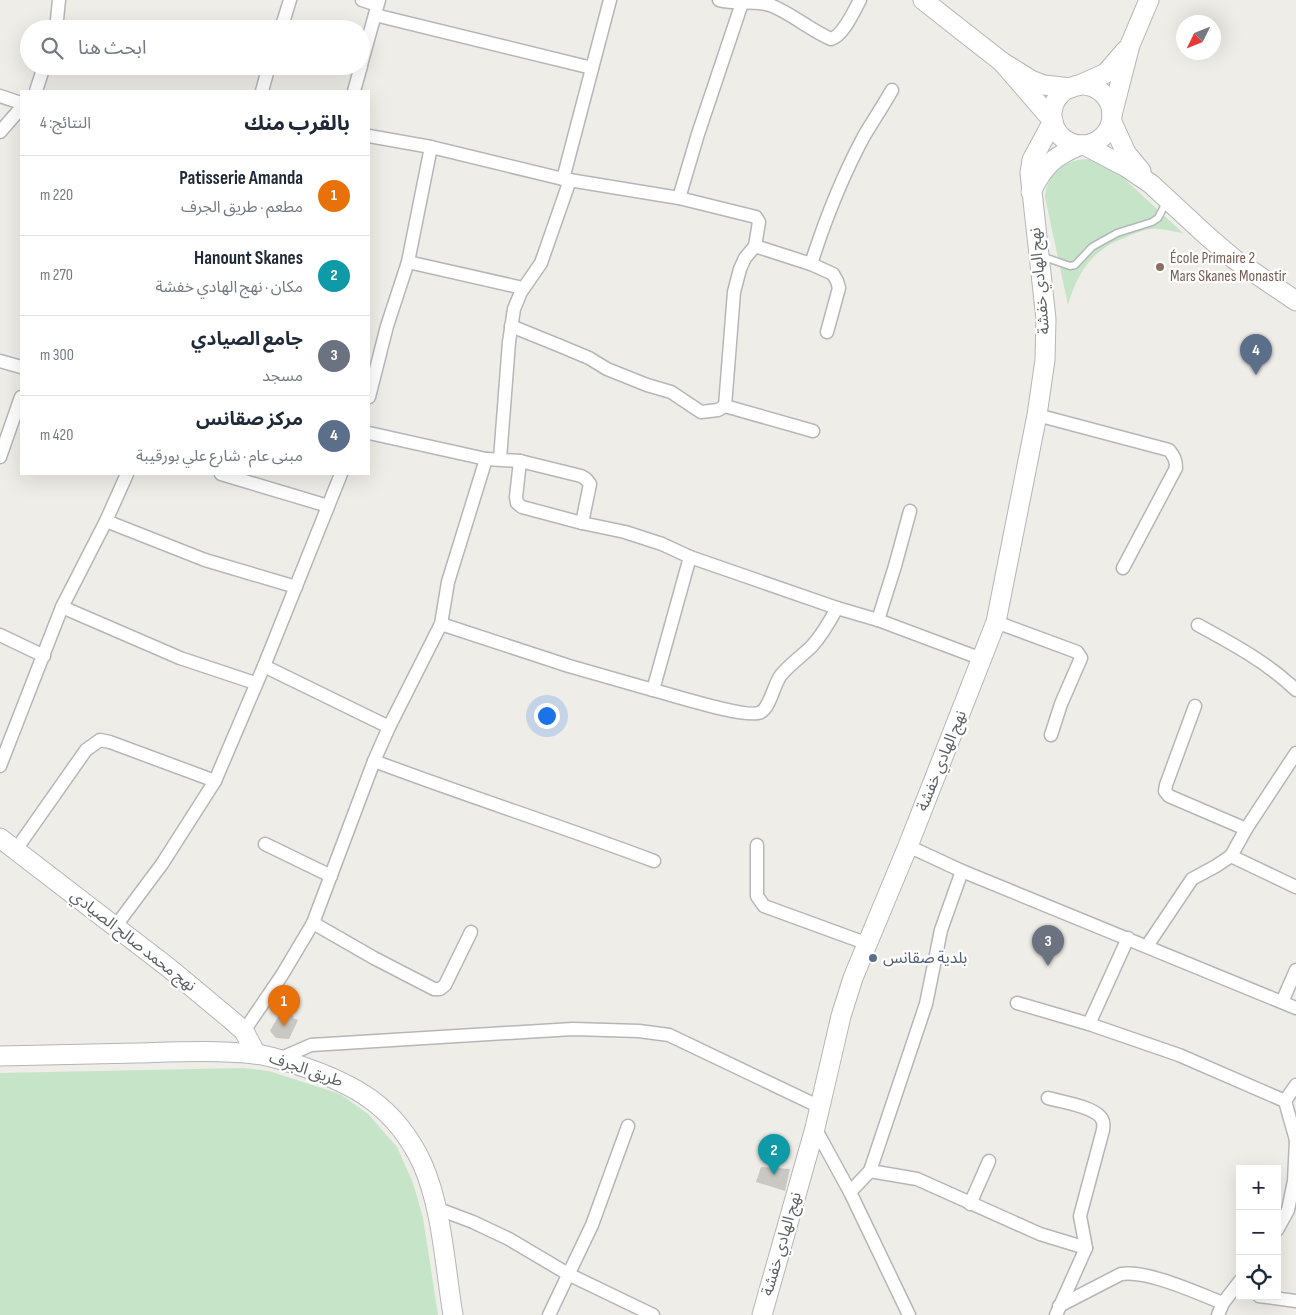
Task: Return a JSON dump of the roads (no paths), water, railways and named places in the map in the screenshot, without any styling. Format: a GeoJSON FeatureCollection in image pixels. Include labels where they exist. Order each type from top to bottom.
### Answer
{"type":"FeatureCollection","features":[{"type":"Feature","properties":{"kind":"main road"},"geometry":{"type":"LineString","coordinates":[[1030,193],[1046,165],[1063,152],[1092,144],[1108,132],[1130,45],[1149,0]]}},
{"type":"Feature","properties":{"kind":"main road"},"geometry":{"type":"LineString","coordinates":[[933,3],[1002,62],[1053,121]]}},
{"type":"Feature","properties":{"kind":"main road"},"geometry":{"type":"LineString","coordinates":[[1130,45],[1106,74],[1060,95],[1052,112],[1053,121],[1056,130],[1062,138],[1071,143],[1083,145],[1126,167],[1151,184]]}},
{"type":"Feature","properties":{"kind":"main road"},"geometry":{"type":"LineString","coordinates":[[1002,62],[1031,80],[1044,85],[1074,87],[1086,85],[1103,93],[1110,102],[1112,119],[1126,153],[1151,184],[1206,236],[1234,259],[1296,301]]}},
{"type":"Feature","properties":{"kind":"main road","name":"نهج الهادي خفشة"},"geometry":{"type":"LineString","coordinates":[[762,1315],[815,1128],[841,1016],[853,978],[908,846],[996,622],[1045,360],[1046,319],[1030,193],[1030,174],[1032,160],[1053,121]]}},
{"type":"Feature","properties":{"kind":"main road","name":"نهج محمد صالح الصيادي"},"geometry":{"type":"LineString","coordinates":[[0,838],[169,968],[244,1031],[256,1054]]}},
{"type":"Feature","properties":{"kind":"main road","name":"طريق الجرف"},"geometry":{"type":"LineString","coordinates":[[0,1056],[201,1052],[256,1054],[279,1059],[345,1083],[364,1093],[378,1105],[408,1140],[421,1161],[429,1180],[436,1208],[453,1315]]}},
{"type":"Feature","properties":{"kind":"street"},"geometry":{"type":"LineString","coordinates":[[57,20],[59,0]]}},
{"type":"Feature","properties":{"kind":"street"},"geometry":{"type":"LineString","coordinates":[[284,20],[290,0]]}},
{"type":"Feature","properties":{"kind":"street"},"geometry":{"type":"LineString","coordinates":[[362,0],[377,7],[592,68]]}},
{"type":"Feature","properties":{"kind":"street"},"geometry":{"type":"LineString","coordinates":[[500,459],[511,326],[517,300],[541,263],[566,179],[610,0]]}},
{"type":"Feature","properties":{"kind":"street"},"geometry":{"type":"LineString","coordinates":[[720,0],[742,4],[759,3],[770,5],[831,40],[836,38],[843,29],[860,0]]}},
{"type":"Feature","properties":{"kind":"street"},"geometry":{"type":"LineString","coordinates":[[679,198],[698,134],[742,4]]}},
{"type":"Feature","properties":{"kind":"street"},"geometry":{"type":"LineString","coordinates":[[370,33],[377,7]]}},
{"type":"Feature","properties":{"kind":"street"},"geometry":{"type":"LineString","coordinates":[[36,90],[41,75]]}},
{"type":"Feature","properties":{"kind":"street"},"geometry":{"type":"LineString","coordinates":[[262,90],[266,75]]}},
{"type":"Feature","properties":{"kind":"street"},"geometry":{"type":"LineString","coordinates":[[354,90],[358,75]]}},
{"type":"Feature","properties":{"kind":"street"},"geometry":{"type":"LineString","coordinates":[[811,264],[823,225],[842,181],[864,137],[892,90]]}},
{"type":"Feature","properties":{"kind":"street"},"geometry":{"type":"LineString","coordinates":[[0,96],[20,103]]}},
{"type":"Feature","properties":{"kind":"street"},"geometry":{"type":"LineString","coordinates":[[0,132],[20,109]]}},
{"type":"Feature","properties":{"kind":"street"},"geometry":{"type":"LineString","coordinates":[[370,136],[431,147],[566,179],[679,198],[756,217],[759,222],[755,246],[740,269],[734,292],[725,406]]}},
{"type":"Feature","properties":{"kind":"street"},"geometry":{"type":"LineString","coordinates":[[370,393],[387,326],[408,262],[431,147]]}},
{"type":"Feature","properties":{"kind":"street"},"geometry":{"type":"LineString","coordinates":[[755,246],[811,264],[833,274],[839,288],[827,332]]}},
{"type":"Feature","properties":{"kind":"street"},"geometry":{"type":"LineString","coordinates":[[408,262],[524,288]]}},
{"type":"Feature","properties":{"kind":"street"},"geometry":{"type":"LineString","coordinates":[[511,326],[566,348],[639,382],[671,392],[701,412],[718,410],[725,406],[813,431]]}},
{"type":"Feature","properties":{"kind":"street"},"geometry":{"type":"LineString","coordinates":[[0,361],[20,367]]}},
{"type":"Feature","properties":{"kind":"street"},"geometry":{"type":"LineString","coordinates":[[0,457],[20,400]]}},
{"type":"Feature","properties":{"kind":"street"},"geometry":{"type":"LineString","coordinates":[[1036,415],[1169,450],[1174,455],[1176,468],[1123,568]]}},
{"type":"Feature","properties":{"kind":"street"},"geometry":{"type":"LineString","coordinates":[[370,433],[486,459],[520,461],[581,476],[590,484],[582,523]]}},
{"type":"Feature","properties":{"kind":"street"},"geometry":{"type":"LineString","coordinates":[[244,1031],[282,975],[313,923],[374,761],[389,726],[441,624],[448,582],[486,459]]}},
{"type":"Feature","properties":{"kind":"street"},"geometry":{"type":"LineString","coordinates":[[520,461],[516,497],[517,503],[522,507],[625,532],[662,544],[690,556],[837,608],[878,620],[982,659]]}},
{"type":"Feature","properties":{"kind":"street"},"geometry":{"type":"LineString","coordinates":[[0,766],[62,607],[106,521],[126,475]]}},
{"type":"Feature","properties":{"kind":"street"},"geometry":{"type":"LineString","coordinates":[[224,475],[328,506]]}},
{"type":"Feature","properties":{"kind":"street"},"geometry":{"type":"LineString","coordinates":[[115,927],[162,864],[215,781],[264,666],[341,475]]}},
{"type":"Feature","properties":{"kind":"street"},"geometry":{"type":"LineString","coordinates":[[878,620],[910,512]]}},
{"type":"Feature","properties":{"kind":"street"},"geometry":{"type":"LineString","coordinates":[[106,521],[205,560],[296,587]]}},
{"type":"Feature","properties":{"kind":"street"},"geometry":{"type":"LineString","coordinates":[[653,690],[690,556]]}},
{"type":"Feature","properties":{"kind":"street"},"geometry":{"type":"LineString","coordinates":[[62,607],[180,658],[256,683]]}},
{"type":"Feature","properties":{"kind":"street"},"geometry":{"type":"LineString","coordinates":[[441,624],[569,666],[722,709],[755,714],[765,708],[780,676],[812,646],[837,608]]}},
{"type":"Feature","properties":{"kind":"street"},"geometry":{"type":"LineString","coordinates":[[996,622],[1077,652],[1081,658],[1061,704],[1051,735]]}},
{"type":"Feature","properties":{"kind":"street"},"geometry":{"type":"LineString","coordinates":[[1198,626],[1249,654],[1279,675],[1296,690]]}},
{"type":"Feature","properties":{"kind":"street"},"geometry":{"type":"LineString","coordinates":[[0,635],[44,656]]}},
{"type":"Feature","properties":{"kind":"street"},"geometry":{"type":"LineString","coordinates":[[264,666],[389,726]]}},
{"type":"Feature","properties":{"kind":"street"},"geometry":{"type":"LineString","coordinates":[[1196,706],[1166,785],[1166,791],[1169,796],[1246,829]]}},
{"type":"Feature","properties":{"kind":"street"},"geometry":{"type":"LineString","coordinates":[[15,851],[86,750],[100,740],[215,781]]}},
{"type":"Feature","properties":{"kind":"street"},"geometry":{"type":"LineString","coordinates":[[1147,946],[1192,879],[1231,856],[1246,829],[1296,753]]}},
{"type":"Feature","properties":{"kind":"street"},"geometry":{"type":"LineString","coordinates":[[374,761],[654,861]]}},
{"type":"Feature","properties":{"kind":"street"},"geometry":{"type":"LineString","coordinates":[[265,844],[332,876]]}},
{"type":"Feature","properties":{"kind":"street"},"geometry":{"type":"LineString","coordinates":[[756,846],[757,896],[764,906],[868,944]]}},
{"type":"Feature","properties":{"kind":"street"},"geometry":{"type":"LineString","coordinates":[[908,846],[962,871],[1296,1008]]}},
{"type":"Feature","properties":{"kind":"street"},"geometry":{"type":"LineString","coordinates":[[1231,856],[1296,887]]}},
{"type":"Feature","properties":{"kind":"street"},"geometry":{"type":"LineString","coordinates":[[850,1192],[870,1171],[926,1004],[941,930],[962,871]]}},
{"type":"Feature","properties":{"kind":"street"},"geometry":{"type":"LineString","coordinates":[[313,923],[374,958],[434,989],[440,989],[444,985],[471,932]]}},
{"type":"Feature","properties":{"kind":"street"},"geometry":{"type":"LineString","coordinates":[[1089,1024],[1128,938]]}},
{"type":"Feature","properties":{"kind":"street"},"geometry":{"type":"LineString","coordinates":[[1282,1002],[1296,970]]}},
{"type":"Feature","properties":{"kind":"street"},"geometry":{"type":"LineString","coordinates":[[1017,1003],[1089,1024],[1179,1055],[1285,1101]]}},
{"type":"Feature","properties":{"kind":"street"},"geometry":{"type":"LineString","coordinates":[[279,1059],[311,1045],[572,1029],[639,1031],[669,1035],[820,1107]]}},
{"type":"Feature","properties":{"kind":"street"},"geometry":{"type":"LineString","coordinates":[[1285,1101],[1296,1085]]}},
{"type":"Feature","properties":{"kind":"street"},"geometry":{"type":"LineString","coordinates":[[1048,1098],[1091,1109],[1103,1121],[1103,1130],[1080,1216],[1086,1248],[1058,1311]]}},
{"type":"Feature","properties":{"kind":"street"},"geometry":{"type":"LineString","coordinates":[[1281,1223],[1288,1210],[1294,1181],[1296,1140],[1285,1101]]}},
{"type":"Feature","properties":{"kind":"street"},"geometry":{"type":"LineString","coordinates":[[549,1315],[592,1225],[628,1126]]}},
{"type":"Feature","properties":{"kind":"street"},"geometry":{"type":"LineString","coordinates":[[815,1128],[850,1192],[909,1315]]}},
{"type":"Feature","properties":{"kind":"street"},"geometry":{"type":"LineString","coordinates":[[970,1204],[989,1161]]}},
{"type":"Feature","properties":{"kind":"street"},"geometry":{"type":"LineString","coordinates":[[870,1171],[917,1179],[1040,1234],[1086,1248]]}},
{"type":"Feature","properties":{"kind":"street"},"geometry":{"type":"LineString","coordinates":[[436,1208],[473,1222],[509,1239],[568,1274],[653,1315]]}},
{"type":"Feature","properties":{"kind":"street"},"geometry":{"type":"LineString","coordinates":[[1058,1311],[1121,1274],[1132,1272],[1149,1276],[1221,1309],[1235,1293]]}},
{"type":"Feature","properties":{"kind":"street"},"geometry":{"type":"LineString","coordinates":[[1281,1299],[1296,1301]]}},
{"type":"Feature","properties":{"kind":"lane"},"geometry":{"type":"LineString","coordinates":[[1039,255],[1070,266],[1075,265],[1092,248],[1117,233],[1152,222],[1158,218],[1168,200]]}},
{"type":"Feature","properties":{"kind":"place","name":"École Primaire 2 Mars Skanes Monastir"},"geometry":{"type":"Point","coordinates":[1160,267]}},
{"type":"Feature","properties":{"kind":"place","name":"مركز صقانس"},"geometry":{"type":"Point","coordinates":[1256,375]}},
{"type":"Feature","properties":{"kind":"place","name":"بلدية صقانس"},"geometry":{"type":"Point","coordinates":[873,958]}},
{"type":"Feature","properties":{"kind":"place","name":"جامع الصيادي"},"geometry":{"type":"Point","coordinates":[1048,966]}},
{"type":"Feature","properties":{"kind":"place","name":"Patisserie Amanda"},"geometry":{"type":"Point","coordinates":[284,1026]}},
{"type":"Feature","properties":{"kind":"place","name":"Hanount Skanes"},"geometry":{"type":"Point","coordinates":[774,1175]}}]}
